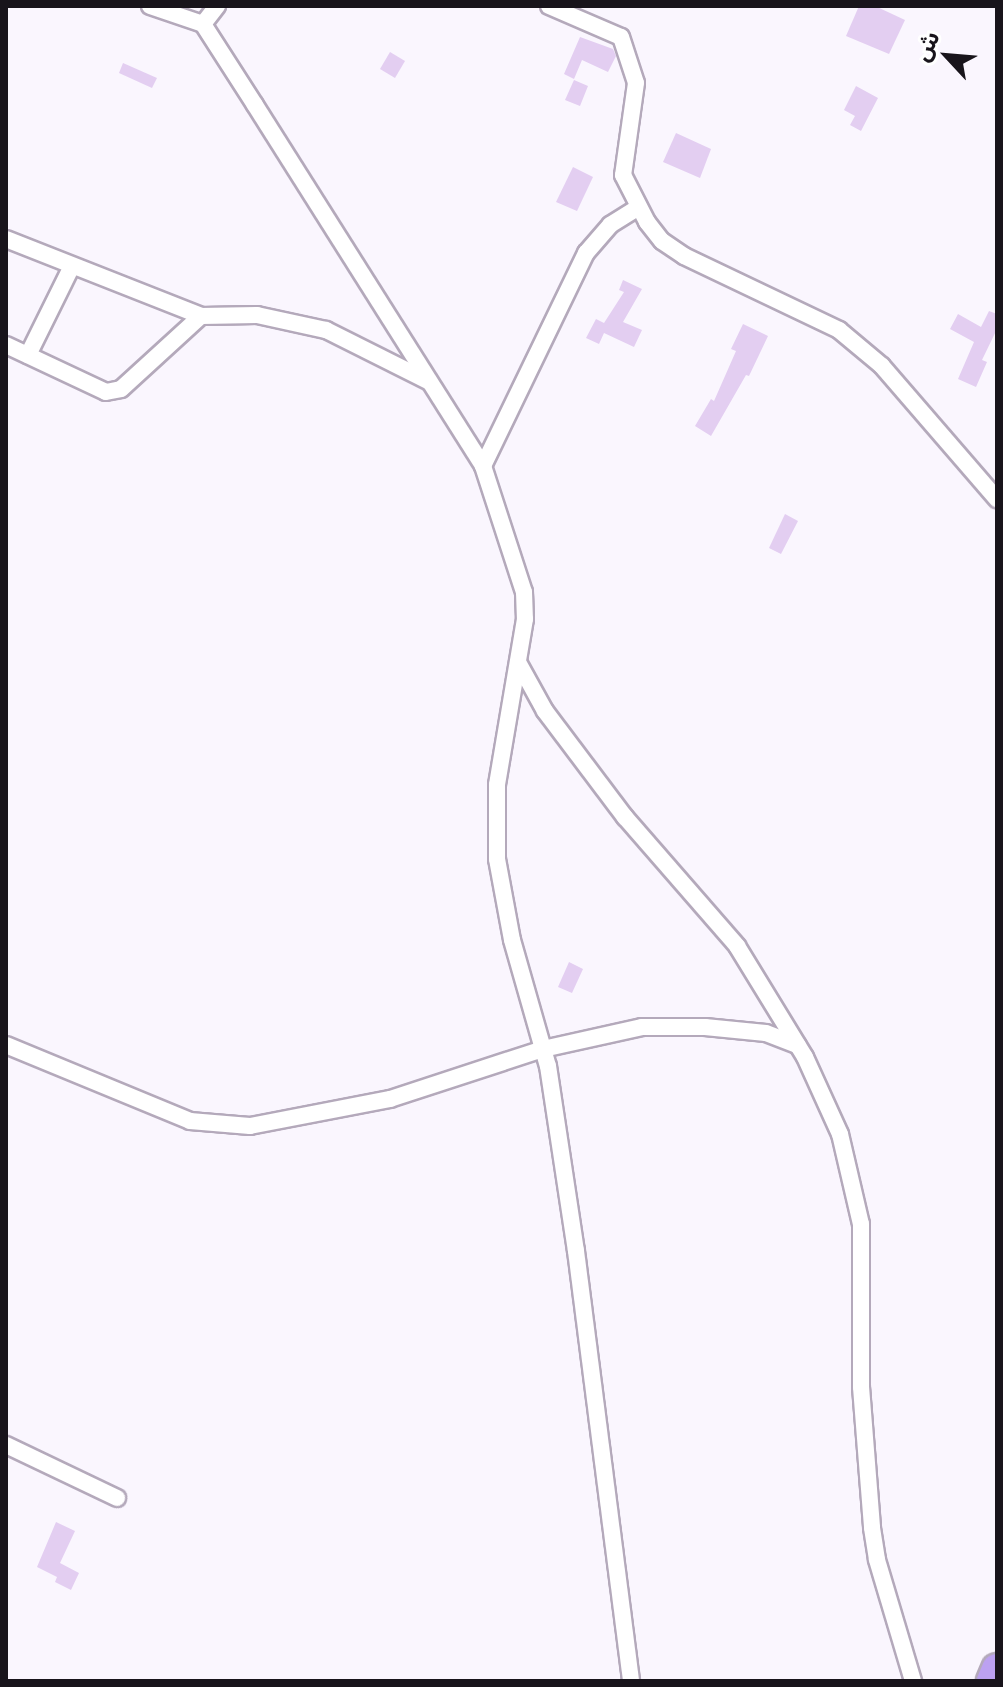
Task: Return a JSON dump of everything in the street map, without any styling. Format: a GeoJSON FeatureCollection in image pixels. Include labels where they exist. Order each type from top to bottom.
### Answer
{"type":"FeatureCollection","features":[{"type":"Feature","properties":{"kind":"highway"},"geometry":{"type":"LineString","coordinates":[[992,1681],[997,1669]]}},
{"type":"Feature","properties":{"kind":"street"},"geometry":{"type":"LineString","coordinates":[[150,6],[203,24],[483,466],[524,592],[525,619],[497,785],[497,859],[512,940],[543,1049],[576,1251],[631,1681]]}},
{"type":"Feature","properties":{"kind":"street"},"geometry":{"type":"LineString","coordinates":[[203,24],[217,6]]}},
{"type":"Feature","properties":{"kind":"street"},"geometry":{"type":"LineString","coordinates":[[549,6],[621,37],[636,83],[623,175],[639,207],[662,241],[684,256],[839,330],[882,366],[997,499]]}},
{"type":"Feature","properties":{"kind":"street"},"geometry":{"type":"LineString","coordinates":[[483,466],[586,253],[610,225],[639,207]]}},
{"type":"Feature","properties":{"kind":"street"},"geometry":{"type":"LineString","coordinates":[[6,239],[201,316],[257,315],[326,330],[429,382]]}},
{"type":"Feature","properties":{"kind":"street"},"geometry":{"type":"LineString","coordinates":[[28,355],[72,266]]}},
{"type":"Feature","properties":{"kind":"street"},"geometry":{"type":"LineString","coordinates":[[6,345],[106,392],[121,389],[131,381],[201,316]]}},
{"type":"Feature","properties":{"kind":"street"},"geometry":{"type":"LineString","coordinates":[[518,662],[545,711],[625,817],[737,946],[798,1045],[840,1134],[861,1224],[861,1387],[872,1528],[877,1560],[913,1681]]}},
{"type":"Feature","properties":{"kind":"street"},"geometry":{"type":"LineString","coordinates":[[6,1045],[190,1121],[235,1126],[299,1119],[390,1099],[543,1049],[642,1027],[766,1033],[798,1045]]}},
{"type":"Feature","properties":{"kind":"street"},"geometry":{"type":"LineString","coordinates":[[6,1445],[117,1498]]}},
{"type":"Feature","properties":{"kind":"building"},"geometry":{"type":"Polygon","coordinates":[[[859,6],[875,6],[905,20],[889,54],[846,36],[859,6]]]}},
{"type":"Feature","properties":{"kind":"building"},"geometry":{"type":"Polygon","coordinates":[[[580,37],[613,49],[616,56],[608,72],[582,60],[574,79],[564,74],[580,37]]]}},
{"type":"Feature","properties":{"kind":"building"},"geometry":{"type":"Polygon","coordinates":[[[390,52],[405,61],[395,78],[380,69],[390,52]]]}},
{"type":"Feature","properties":{"kind":"building"},"geometry":{"type":"Polygon","coordinates":[[[123,63],[157,78],[152,88],[119,73],[123,63]]]}},
{"type":"Feature","properties":{"kind":"building"},"geometry":{"type":"Polygon","coordinates":[[[574,80],[588,86],[580,106],[565,100],[574,80]]]}},
{"type":"Feature","properties":{"kind":"building"},"geometry":{"type":"Polygon","coordinates":[[[856,86],[878,98],[861,131],[850,125],[855,116],[844,110],[856,86]]]}},
{"type":"Feature","properties":{"kind":"building"},"geometry":{"type":"Polygon","coordinates":[[[676,133],[711,149],[700,178],[663,162],[676,133]]]}},
{"type":"Feature","properties":{"kind":"building"},"geometry":{"type":"Polygon","coordinates":[[[573,167],[593,177],[577,211],[556,202],[573,167]]]}},
{"type":"Feature","properties":{"kind":"building"},"geometry":{"type":"Polygon","coordinates":[[[623,280],[642,289],[623,322],[642,330],[634,347],[604,333],[599,344],[586,338],[596,319],[604,323],[624,292],[619,290],[623,280]]]}},
{"type":"Feature","properties":{"kind":"building"},"geometry":{"type":"Polygon","coordinates":[[[989,311],[997,314],[997,329],[982,360],[987,362],[976,387],[958,379],[974,342],[950,329],[958,314],[981,327],[989,311]]]}},
{"type":"Feature","properties":{"kind":"building"},"geometry":{"type":"Polygon","coordinates":[[[743,324],[768,336],[749,376],[746,375],[711,436],[695,426],[711,399],[714,401],[736,351],[731,349],[743,324]]]}},
{"type":"Feature","properties":{"kind":"building"},"geometry":{"type":"Polygon","coordinates":[[[785,514],[798,521],[781,554],[769,548],[785,514]]]}},
{"type":"Feature","properties":{"kind":"building"},"geometry":{"type":"Polygon","coordinates":[[[569,962],[583,969],[572,993],[558,987],[569,962]]]}},
{"type":"Feature","properties":{"kind":"building"},"geometry":{"type":"Polygon","coordinates":[[[56,1522],[75,1531],[60,1563],[79,1573],[71,1590],[55,1582],[57,1577],[37,1567],[56,1522]]]}}]}
